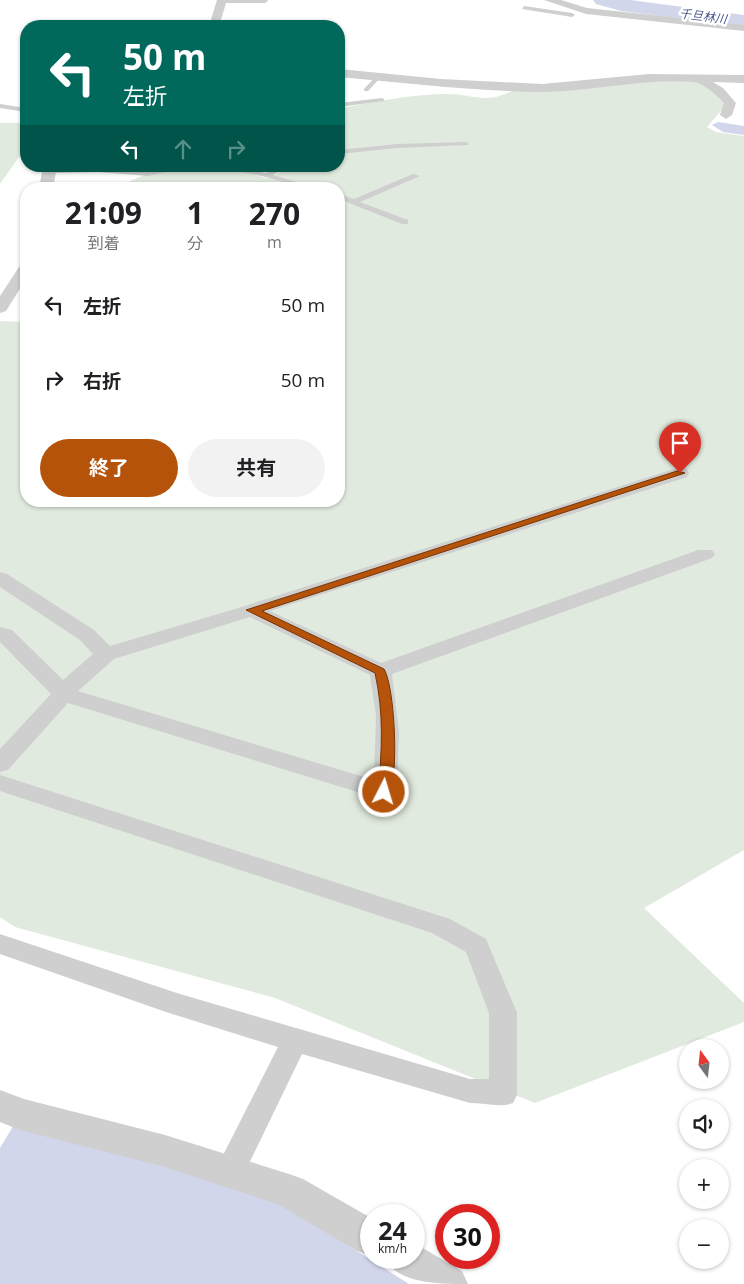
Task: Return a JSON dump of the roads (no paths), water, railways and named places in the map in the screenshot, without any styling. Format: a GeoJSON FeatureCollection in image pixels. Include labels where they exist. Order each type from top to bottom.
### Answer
{"type":"FeatureCollection","features":[{"type":"Feature","properties":{"kind":"street"},"geometry":{"type":"LineString","coordinates":[[549,0],[586,11],[744,28]]}},
{"type":"Feature","properties":{"kind":"street"},"geometry":{"type":"LineString","coordinates":[[588,10],[606,0]]}},
{"type":"Feature","properties":{"kind":"street"},"geometry":{"type":"LineString","coordinates":[[216,20],[222,1]]}},
{"type":"Feature","properties":{"kind":"street"},"geometry":{"type":"LineString","coordinates":[[345,74],[469,85],[542,88],[649,78],[744,79]]}},
{"type":"Feature","properties":{"kind":"street"},"geometry":{"type":"LineString","coordinates":[[699,79],[719,91],[730,103],[726,115]]}},
{"type":"Feature","properties":{"kind":"street"},"geometry":{"type":"LineString","coordinates":[[0,308],[20,285]]}},
{"type":"Feature","properties":{"kind":"street"},"geometry":{"type":"LineString","coordinates":[[0,764],[71,685],[106,654],[252,610],[680,473]]}},
{"type":"Feature","properties":{"kind":"street"},"geometry":{"type":"LineString","coordinates":[[252,610],[380,671],[705,554]]}},
{"type":"Feature","properties":{"kind":"street"},"geometry":{"type":"LineString","coordinates":[[0,578],[87,635],[106,654]]}},
{"type":"Feature","properties":{"kind":"street"},"geometry":{"type":"LineString","coordinates":[[0,633],[5,635],[64,694],[384,792],[388,744],[386,695],[380,671]]}},
{"type":"Feature","properties":{"kind":"street"},"geometry":{"type":"LineString","coordinates":[[0,782],[441,926],[477,946],[503,1012],[503,1095],[490,1091],[470,1091],[295,1041],[176,1004],[0,944]]}},
{"type":"Feature","properties":{"kind":"street"},"geometry":{"type":"LineString","coordinates":[[230,1171],[295,1041]]}},
{"type":"Feature","properties":{"kind":"street"},"geometry":{"type":"LineString","coordinates":[[0,1106],[20,1114],[165,1151],[289,1191],[360,1232]]}},
{"type":"Feature","properties":{"kind":"street"},"geometry":{"type":"LineString","coordinates":[[423,1269],[448,1284]]}},
{"type":"Feature","properties":{"kind":"lane"},"geometry":{"type":"LineString","coordinates":[[222,1],[265,1]]}},
{"type":"Feature","properties":{"kind":"lane"},"geometry":{"type":"LineString","coordinates":[[524,8],[572,15]]}},
{"type":"Feature","properties":{"kind":"lane"},"geometry":{"type":"LineString","coordinates":[[366,90],[378,77]]}},
{"type":"Feature","properties":{"kind":"lane"},"geometry":{"type":"LineString","coordinates":[[345,104],[382,100]]}},
{"type":"Feature","properties":{"kind":"lane"},"geometry":{"type":"LineString","coordinates":[[0,106],[20,109]]}},
{"type":"Feature","properties":{"kind":"lane"},"geometry":{"type":"LineString","coordinates":[[345,151],[397,146],[466,144]]}},
{"type":"Feature","properties":{"kind":"lane"},"geometry":{"type":"LineString","coordinates":[[123,172],[148,174],[157,172]]}},
{"type":"Feature","properties":{"kind":"lane"},"geometry":{"type":"LineString","coordinates":[[250,172],[291,182]]}},
{"type":"Feature","properties":{"kind":"lane"},"geometry":{"type":"LineString","coordinates":[[267,175],[273,172]]}},
{"type":"Feature","properties":{"kind":"lane"},"geometry":{"type":"LineString","coordinates":[[356,200],[416,176]]}},
{"type":"Feature","properties":{"kind":"lane"},"geometry":{"type":"LineString","coordinates":[[345,197],[356,200],[405,222]]}},
{"type":"Feature","properties":{"kind":"water"},"geometry":{"type":"Polygon","coordinates":[[[718,122],[744,126],[744,135],[723,132],[712,125],[718,122]]]}},
{"type":"Feature","properties":{"kind":"water"},"geometry":{"type":"Polygon","coordinates":[[[15,1123],[164,1163],[269,1199],[360,1253],[360,1269],[385,1269],[409,1284],[0,1284],[0,1148],[15,1123]]]}},
{"type":"Feature","properties":{"kind":"waterway","name":"千旦林川"},"geometry":{"type":"LineString","coordinates":[[603,0],[621,5],[744,21]]}}]}
